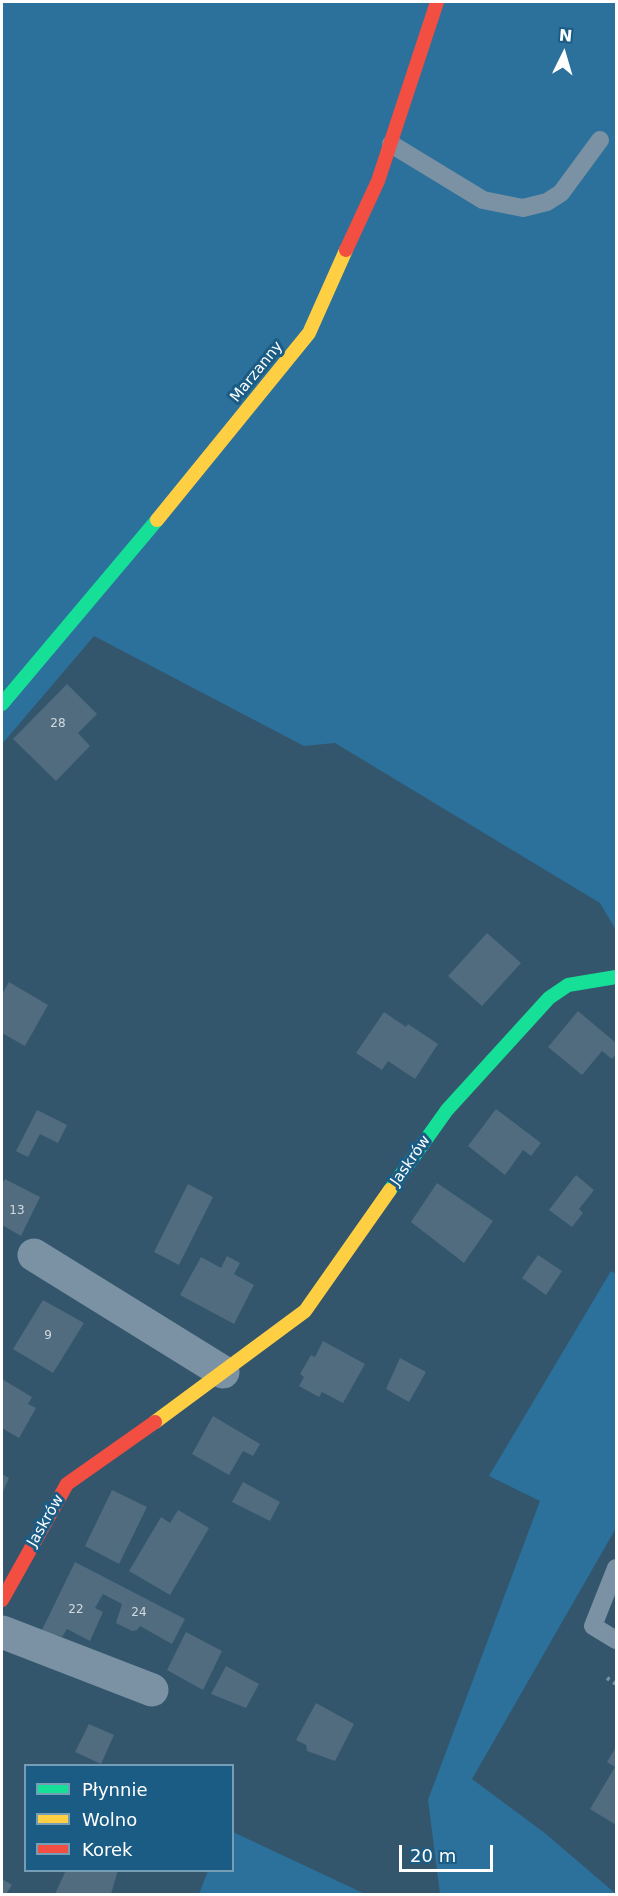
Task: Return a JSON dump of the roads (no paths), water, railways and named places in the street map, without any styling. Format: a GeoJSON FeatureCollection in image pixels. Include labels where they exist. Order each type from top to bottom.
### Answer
{"type":"FeatureCollection","features":[{"type":"Feature","properties":{"kind":"street","name":"Marzanny"},"geometry":{"type":"LineString","coordinates":[[2,704],[195,475],[309,333],[378,181],[437,2]]}},
{"type":"Feature","properties":{"kind":"street","name":"Jaskrów"},"geometry":{"type":"LineString","coordinates":[[2,1600],[68,1484],[305,1311],[447,1110],[549,998],[568,985],[616,977]]}},
{"type":"Feature","properties":{"kind":"street"},"geometry":{"type":"LineString","coordinates":[[34,1255],[223,1372]]}},
{"type":"Feature","properties":{"kind":"street"},"geometry":{"type":"LineString","coordinates":[[2,1632],[152,1690]]}},
{"type":"Feature","properties":{"kind":"lane"},"geometry":{"type":"LineString","coordinates":[[391,144],[483,200],[523,208],[547,202],[561,193],[600,140]]}},
{"type":"Feature","properties":{"kind":"lane"},"geometry":{"type":"LineString","coordinates":[[616,1568],[593,1626],[616,1640]]}}]}
